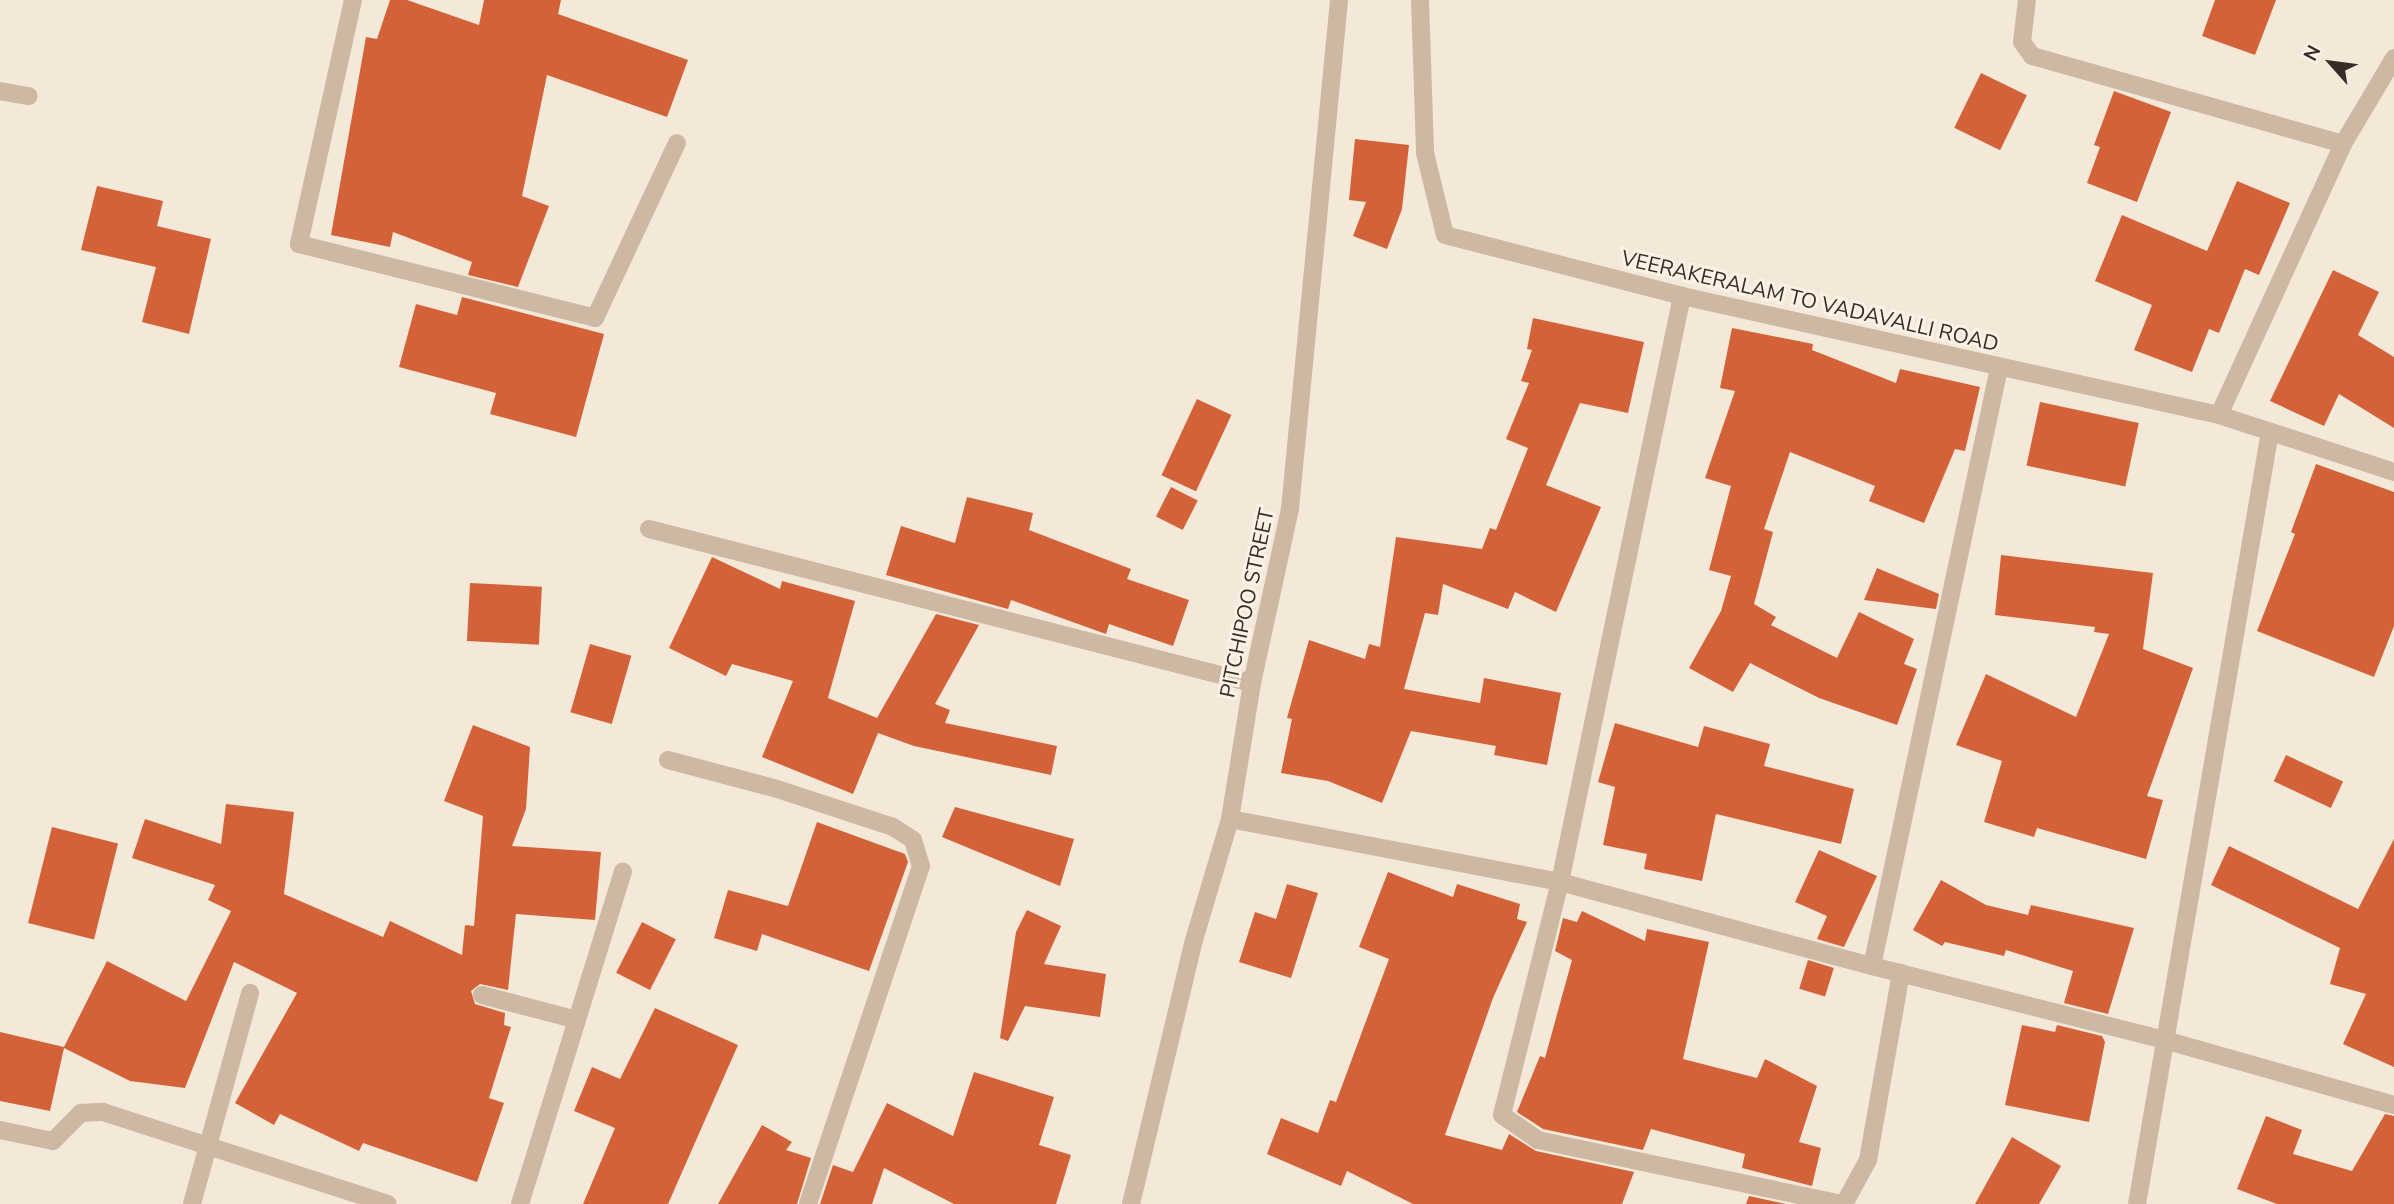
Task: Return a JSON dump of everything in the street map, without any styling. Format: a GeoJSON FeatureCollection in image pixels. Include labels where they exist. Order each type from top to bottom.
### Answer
{"type":"FeatureCollection","features":[{"type":"Feature","properties":{"kind":"street"},"geometry":{"type":"LineString","coordinates":[[353,0],[299,244],[596,318],[677,144]]}},
{"type":"Feature","properties":{"kind":"street","name":"PITCHIPOO STREET"},"geometry":{"type":"LineString","coordinates":[[1131,1204],[1194,940],[1230,819],[1252,683],[1290,509],[1339,0]]}},
{"type":"Feature","properties":{"kind":"street","name":"VEERAKERALAM TO VADAVALLI ROAD"},"geometry":{"type":"LineString","coordinates":[[1420,0],[1425,153],[1445,235],[1682,296],[2219,415],[2394,472]]}},
{"type":"Feature","properties":{"kind":"street"},"geometry":{"type":"LineString","coordinates":[[2026,0],[2022,42],[2032,56],[2343,144]]}},
{"type":"Feature","properties":{"kind":"street"},"geometry":{"type":"LineString","coordinates":[[2219,415],[2343,144],[2394,58]]}},
{"type":"Feature","properties":{"kind":"street"},"geometry":{"type":"LineString","coordinates":[[0,91],[29,96]]}},
{"type":"Feature","properties":{"kind":"street"},"geometry":{"type":"LineString","coordinates":[[1682,296],[1560,882],[1502,1115],[1538,1140],[1843,1204],[1868,1160],[1901,973]]}},
{"type":"Feature","properties":{"kind":"street"},"geometry":{"type":"LineString","coordinates":[[1872,966],[1999,368]]}},
{"type":"Feature","properties":{"kind":"street"},"geometry":{"type":"LineString","coordinates":[[2137,1204],[2168,1041],[2270,432]]}},
{"type":"Feature","properties":{"kind":"street"},"geometry":{"type":"LineString","coordinates":[[649,528],[1252,683]]}},
{"type":"Feature","properties":{"kind":"street"},"geometry":{"type":"LineString","coordinates":[[668,760],[774,788],[893,827],[913,840],[921,866],[808,1204]]}},
{"type":"Feature","properties":{"kind":"street"},"geometry":{"type":"LineString","coordinates":[[1230,819],[1560,882],[1872,966],[2168,1041],[2394,1105]]}},
{"type":"Feature","properties":{"kind":"street"},"geometry":{"type":"LineString","coordinates":[[520,1204],[623,872]]}},
{"type":"Feature","properties":{"kind":"street"},"geometry":{"type":"LineString","coordinates":[[192,1204],[206,1145],[250,993]]}},
{"type":"Feature","properties":{"kind":"street"},"geometry":{"type":"LineString","coordinates":[[482,995],[576,1020]]}},
{"type":"Feature","properties":{"kind":"street"},"geometry":{"type":"LineString","coordinates":[[0,1130],[53,1141],[81,1113],[103,1112],[388,1204]]}},
{"type":"Feature","properties":{"kind":"building"},"geometry":{"type":"Polygon","coordinates":[[[390,0],[407,0],[479,25],[484,0],[561,0],[558,14],[688,60],[667,117],[547,75],[522,196],[549,206],[518,287],[468,275],[472,262],[393,232],[390,247],[331,235],[366,37],[377,39],[390,0]]]}},
{"type":"Feature","properties":{"kind":"building"},"geometry":{"type":"Polygon","coordinates":[[[2215,0],[2276,0],[2255,55],[2202,36],[2215,0]]]}},
{"type":"Feature","properties":{"kind":"building"},"geometry":{"type":"Polygon","coordinates":[[[1981,73],[2027,95],[2000,150],[1954,128],[1981,73]]]}},
{"type":"Feature","properties":{"kind":"building"},"geometry":{"type":"Polygon","coordinates":[[[2114,91],[2171,112],[2137,202],[2087,183],[2100,147],[2094,145],[2114,91]]]}},
{"type":"Feature","properties":{"kind":"building"},"geometry":{"type":"Polygon","coordinates":[[[1355,139],[1409,145],[1402,209],[1387,249],[1353,236],[1366,202],[1349,200],[1355,139]]]}},
{"type":"Feature","properties":{"kind":"building"},"geometry":{"type":"Polygon","coordinates":[[[2237,181],[2290,203],[2259,275],[2245,269],[2219,333],[2209,329],[2192,372],[2134,350],[2152,305],[2095,281],[2122,215],[2207,251],[2237,181]]]}},
{"type":"Feature","properties":{"kind":"building"},"geometry":{"type":"Polygon","coordinates":[[[97,186],[163,201],[157,226],[211,239],[189,334],[142,322],[156,267],[81,250],[97,186]]]}},
{"type":"Feature","properties":{"kind":"building"},"geometry":{"type":"Polygon","coordinates":[[[2333,270],[2379,292],[2358,335],[2394,357],[2394,428],[2339,394],[2324,426],[2270,401],[2333,270]]]}},
{"type":"Feature","properties":{"kind":"building"},"geometry":{"type":"Polygon","coordinates":[[[462,297],[604,334],[576,437],[490,414],[496,393],[399,367],[416,304],[457,315],[462,297]]]}},
{"type":"Feature","properties":{"kind":"building"},"geometry":{"type":"Polygon","coordinates":[[[1533,318],[1644,342],[1628,413],[1580,403],[1546,485],[1601,507],[1556,612],[1515,592],[1508,609],[1443,584],[1438,615],[1425,613],[1404,689],[1480,703],[1484,678],[1561,693],[1547,765],[1494,755],[1496,746],[1411,731],[1382,803],[1328,781],[1281,773],[1292,719],[1287,718],[1309,640],[1365,659],[1369,644],[1380,647],[1396,537],[1482,549],[1490,528],[1496,530],[1528,448],[1506,439],[1529,383],[1521,381],[1532,350],[1527,349],[1533,318]]]}},
{"type":"Feature","properties":{"kind":"building"},"geometry":{"type":"Polygon","coordinates":[[[1732,328],[1813,344],[1812,350],[1896,383],[1900,369],[1980,387],[1965,451],[1955,449],[1924,523],[1869,501],[1875,486],[1790,452],[1764,529],[1773,532],[1754,604],[1776,617],[1771,625],[1837,658],[1859,612],[1914,639],[1904,664],[1917,669],[1897,725],[1819,698],[1750,663],[1733,692],[1689,668],[1721,611],[1731,576],[1709,570],[1731,486],[1705,478],[1735,391],[1720,388],[1732,328]]]}},
{"type":"Feature","properties":{"kind":"building"},"geometry":{"type":"Polygon","coordinates":[[[1197,399],[1231,415],[1196,491],[1162,475],[1197,399]]]}},
{"type":"Feature","properties":{"kind":"building"},"geometry":{"type":"Polygon","coordinates":[[[2040,402],[2139,423],[2125,487],[2026,466],[2040,402]]]}},
{"type":"Feature","properties":{"kind":"building"},"geometry":{"type":"Polygon","coordinates":[[[2316,464],[2394,492],[2394,626],[2374,677],[2257,631],[2295,534],[2291,532],[2316,464]]]}},
{"type":"Feature","properties":{"kind":"building"},"geometry":{"type":"Polygon","coordinates":[[[1171,487],[1198,501],[1183,530],[1156,516],[1171,487]]]}},
{"type":"Feature","properties":{"kind":"building"},"geometry":{"type":"Polygon","coordinates":[[[967,497],[1033,513],[1029,530],[1131,569],[1127,579],[1189,600],[1173,646],[1109,624],[1106,634],[1011,600],[1008,609],[886,575],[901,526],[955,543],[967,497]]]}},
{"type":"Feature","properties":{"kind":"building"},"geometry":{"type":"Polygon","coordinates":[[[2001,555],[2153,573],[2143,649],[2193,668],[2147,796],[2163,800],[2146,859],[2037,828],[2034,837],[1984,822],[2002,761],[1956,745],[1986,674],[2076,717],[2109,634],[2094,632],[2095,627],[1995,615],[2001,555]]]}},
{"type":"Feature","properties":{"kind":"building"},"geometry":{"type":"Polygon","coordinates":[[[712,557],[780,589],[782,581],[855,601],[828,698],[877,718],[936,614],[979,625],[935,704],[950,710],[945,723],[1057,746],[1051,775],[914,746],[878,733],[853,794],[762,757],[793,681],[732,664],[726,676],[669,648],[712,557]]]}},
{"type":"Feature","properties":{"kind":"building"},"geometry":{"type":"Polygon","coordinates":[[[1877,568],[1939,594],[1936,609],[1864,600],[1877,568]]]}},
{"type":"Feature","properties":{"kind":"building"},"geometry":{"type":"Polygon","coordinates":[[[470,583],[542,587],[539,645],[467,641],[470,583]]]}},
{"type":"Feature","properties":{"kind":"building"},"geometry":{"type":"Polygon","coordinates":[[[590,644],[631,656],[612,724],[570,712],[590,644]]]}},
{"type":"Feature","properties":{"kind":"building"},"geometry":{"type":"Polygon","coordinates":[[[1615,723],[1698,747],[1704,726],[1770,744],[1764,766],[1854,789],[1841,844],[1716,814],[1702,881],[1644,869],[1647,854],[1603,845],[1615,787],[1598,782],[1615,723]]]}},
{"type":"Feature","properties":{"kind":"building"},"geometry":{"type":"Polygon","coordinates":[[[473,725],[530,747],[526,809],[512,846],[601,852],[595,920],[516,914],[508,990],[480,984],[471,991],[475,1004],[505,1013],[504,1025],[511,1027],[489,1098],[504,1103],[477,1182],[363,1143],[359,1151],[280,1114],[274,1125],[235,1103],[297,993],[234,962],[185,1088],[130,1081],[64,1048],[50,1111],[0,1101],[0,1032],[64,1047],[107,961],[186,1001],[231,911],[208,900],[215,885],[132,858],[145,819],[221,844],[226,804],[294,812],[284,894],[383,937],[390,921],[462,955],[465,925],[474,926],[483,816],[444,801],[473,725]]]}},
{"type":"Feature","properties":{"kind":"building"},"geometry":{"type":"Polygon","coordinates":[[[2286,755],[2343,782],[2331,808],[2274,781],[2286,755]]]}},
{"type":"Feature","properties":{"kind":"building"},"geometry":{"type":"Polygon","coordinates":[[[955,807],[1074,839],[1060,886],[942,837],[955,807]]]}},
{"type":"Feature","properties":{"kind":"building"},"geometry":{"type":"Polygon","coordinates":[[[817,822],[905,854],[908,862],[869,971],[762,934],[757,951],[714,938],[728,890],[788,906],[817,822]]]}},
{"type":"Feature","properties":{"kind":"building"},"geometry":{"type":"Polygon","coordinates":[[[52,827],[118,843],[94,940],[28,923],[52,827]]]}},
{"type":"Feature","properties":{"kind":"building"},"geometry":{"type":"Polygon","coordinates":[[[2394,839],[2394,1067],[2343,1044],[2366,994],[2330,984],[2340,948],[2211,885],[2229,846],[2358,909],[2394,839]]]}},
{"type":"Feature","properties":{"kind":"building"},"geometry":{"type":"Polygon","coordinates":[[[1819,850],[1877,876],[1844,947],[1817,939],[1827,916],[1795,902],[1819,850]]]}},
{"type":"Feature","properties":{"kind":"building"},"geometry":{"type":"Polygon","coordinates":[[[1388,872],[1453,897],[1457,884],[1520,904],[1517,919],[1527,922],[1493,998],[1445,1135],[1502,1150],[1509,1134],[1536,1151],[1634,1172],[1622,1204],[1413,1204],[1347,1171],[1341,1186],[1267,1154],[1281,1118],[1318,1133],[1330,1100],[1336,1102],[1389,959],[1359,947],[1388,872]]]}},
{"type":"Feature","properties":{"kind":"building"},"geometry":{"type":"Polygon","coordinates":[[[1941,880],[1986,905],[2028,915],[2031,905],[2134,928],[2108,1014],[2064,1003],[2073,971],[2006,950],[2004,956],[1945,942],[1942,946],[1913,930],[1941,880]]]}},
{"type":"Feature","properties":{"kind":"building"},"geometry":{"type":"Polygon","coordinates":[[[1287,884],[1318,893],[1291,978],[1239,962],[1255,912],[1276,919],[1287,884]]]}},
{"type":"Feature","properties":{"kind":"building"},"geometry":{"type":"Polygon","coordinates":[[[1027,910],[1061,926],[1044,964],[1106,974],[1100,1017],[1025,1006],[1008,1041],[1000,1038],[1016,932],[1027,910]]]}},
{"type":"Feature","properties":{"kind":"building"},"geometry":{"type":"Polygon","coordinates":[[[1582,911],[1645,941],[1647,929],[1709,942],[1683,1059],[1757,1078],[1765,1059],[1817,1086],[1799,1142],[1821,1148],[1812,1186],[1742,1168],[1745,1154],[1651,1129],[1643,1150],[1543,1129],[1517,1112],[1540,1056],[1545,1058],[1572,960],[1555,951],[1563,918],[1577,922],[1582,911]]]}},
{"type":"Feature","properties":{"kind":"building"},"geometry":{"type":"Polygon","coordinates":[[[642,922],[676,939],[650,990],[616,973],[642,922]]]}},
{"type":"Feature","properties":{"kind":"building"},"geometry":{"type":"Polygon","coordinates":[[[1808,960],[1834,968],[1825,997],[1799,989],[1808,960]]]}},
{"type":"Feature","properties":{"kind":"building"},"geometry":{"type":"Polygon","coordinates":[[[655,1008],[738,1045],[668,1204],[583,1204],[615,1128],[574,1111],[592,1067],[620,1079],[655,1008]]]}},
{"type":"Feature","properties":{"kind":"building"},"geometry":{"type":"Polygon","coordinates":[[[2022,1025],[2055,1032],[2057,1025],[2102,1036],[2105,1042],[2089,1122],[2005,1105],[2022,1025]]]}},
{"type":"Feature","properties":{"kind":"building"},"geometry":{"type":"Polygon","coordinates":[[[974,1072],[1054,1097],[1039,1145],[1071,1155],[1056,1204],[954,1204],[884,1168],[872,1204],[820,1204],[833,1165],[853,1172],[887,1103],[953,1136],[974,1072]]]}},
{"type":"Feature","properties":{"kind":"building"},"geometry":{"type":"Polygon","coordinates":[[[2385,1114],[2394,1116],[2394,1204],[2277,1204],[2237,1189],[2266,1116],[2302,1130],[2293,1154],[2352,1171],[2385,1114]]]}},
{"type":"Feature","properties":{"kind":"building"},"geometry":{"type":"Polygon","coordinates":[[[762,1125],[792,1142],[786,1150],[811,1158],[797,1204],[718,1204],[762,1125]]]}},
{"type":"Feature","properties":{"kind":"building"},"geometry":{"type":"Polygon","coordinates":[[[2012,1137],[2061,1166],[2039,1204],[1975,1204],[2012,1137]]]}},
{"type":"Feature","properties":{"kind":"building"},"geometry":{"type":"Polygon","coordinates":[[[1749,1196],[1786,1204],[1746,1204],[1749,1196]]]}}]}
